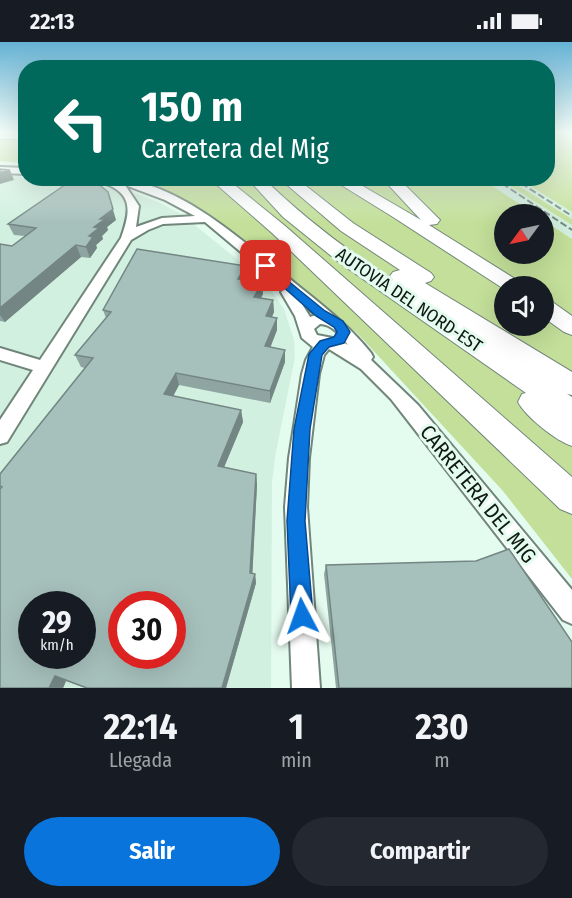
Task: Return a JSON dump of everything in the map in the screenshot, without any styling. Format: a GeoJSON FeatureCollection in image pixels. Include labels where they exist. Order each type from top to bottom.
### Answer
{"type":"FeatureCollection","features":[{"type":"Feature","properties":{"kind":"highway"},"geometry":{"type":"LineString","coordinates":[[226,186],[278,230],[572,498]]}},
{"type":"Feature","properties":{"kind":"highway"},"geometry":{"type":"LineString","coordinates":[[239,186],[278,230]]}},
{"type":"Feature","properties":{"kind":"highway","name":"AUTOVIA DEL NORD-EST"},"geometry":{"type":"LineString","coordinates":[[262,186],[324,242],[572,411]]}},
{"type":"Feature","properties":{"kind":"highway","name":"AUTOVIA DEL NORD-EST"},"geometry":{"type":"LineString","coordinates":[[281,186],[302,206],[355,246],[572,386]]}},
{"type":"Feature","properties":{"kind":"highway"},"geometry":{"type":"LineString","coordinates":[[296,186],[357,234],[572,369]]}},
{"type":"Feature","properties":{"kind":"highway"},"geometry":{"type":"LineString","coordinates":[[306,186],[315,191],[387,212],[437,238]]}},
{"type":"Feature","properties":{"kind":"highway"},"geometry":{"type":"LineString","coordinates":[[351,186],[399,213],[499,276]]}},
{"type":"Feature","properties":{"kind":"highway"},"geometry":{"type":"LineString","coordinates":[[396,186],[439,227],[502,276]]}},
{"type":"Feature","properties":{"kind":"highway"},"geometry":{"type":"LineString","coordinates":[[554,314],[572,327]]}},
{"type":"Feature","properties":{"kind":"highway"},"geometry":{"type":"LineString","coordinates":[[434,318],[516,390],[572,434]]}},
{"type":"Feature","properties":{"kind":"street"},"geometry":{"type":"LineString","coordinates":[[0,168],[18,169]]}},
{"type":"Feature","properties":{"kind":"street"},"geometry":{"type":"LineString","coordinates":[[0,436],[127,238],[134,217],[134,201],[118,186]]}},
{"type":"Feature","properties":{"kind":"street"},"geometry":{"type":"LineString","coordinates":[[125,186],[160,199],[229,237]]}},
{"type":"Feature","properties":{"kind":"street"},"geometry":{"type":"LineString","coordinates":[[128,186],[173,199],[209,220],[284,283],[329,319],[339,324],[333,339],[315,354],[302,429],[296,521],[306,688]]}},
{"type":"Feature","properties":{"kind":"street"},"geometry":{"type":"LineString","coordinates":[[127,238],[145,226],[164,219],[201,220]]}},
{"type":"Feature","properties":{"kind":"street"},"geometry":{"type":"LineString","coordinates":[[284,283],[307,327],[307,334],[310,338],[333,339]]}},
{"type":"Feature","properties":{"kind":"street"},"geometry":{"type":"LineString","coordinates":[[307,327],[315,320],[329,319]]}},
{"type":"Feature","properties":{"kind":"street","name":"CARRETERA DEL MIG"},"geometry":{"type":"LineString","coordinates":[[333,339],[382,379],[488,504],[572,611]]}},
{"type":"Feature","properties":{"kind":"street"},"geometry":{"type":"LineString","coordinates":[[0,354],[45,368]]}},
{"type":"Feature","properties":{"kind":"shaded area"},"geometry":{"type":"Polygon","coordinates":[[[0,175],[18,176],[18,186],[102,186],[137,194],[162,204],[181,214],[269,287],[284,309],[294,340],[295,357],[272,482],[271,688],[0,688],[0,175]]]}},
{"type":"Feature","properties":{"kind":"shaded area"},"geometry":{"type":"Polygon","coordinates":[[[493,186],[510,186],[539,204],[520,204],[493,186]]]}},
{"type":"Feature","properties":{"kind":"shaded area"},"geometry":{"type":"Polygon","coordinates":[[[519,186],[530,186],[572,212],[572,219],[554,208],[554,204],[548,204],[519,186]]]}},
{"type":"Feature","properties":{"kind":"shaded area"},"geometry":{"type":"Polygon","coordinates":[[[554,214],[572,225],[572,239],[554,227],[554,214]]]}},
{"type":"Feature","properties":{"kind":"green space"},"geometry":{"type":"Polygon","coordinates":[[[555,162],[572,162],[572,212],[530,186],[555,186],[555,162]]]}},
{"type":"Feature","properties":{"kind":"green space"},"geometry":{"type":"Polygon","coordinates":[[[148,186],[493,186],[520,204],[494,204],[494,264],[554,264],[554,227],[572,239],[572,579],[503,491],[358,334],[282,271],[183,198],[148,186]]]}},
{"type":"Feature","properties":{"kind":"green space"},"geometry":{"type":"Polygon","coordinates":[[[510,186],[519,186],[548,204],[539,204],[510,186]]]}},
{"type":"Feature","properties":{"kind":"green space"},"geometry":{"type":"Polygon","coordinates":[[[554,208],[572,219],[572,225],[554,214],[554,208]]]}},
{"type":"Feature","properties":{"kind":"building"},"geometry":{"type":"Polygon","coordinates":[[[63,186],[101,186],[108,192],[113,209],[94,227],[99,228],[89,236],[93,237],[86,247],[76,245],[0,308],[0,244],[12,246],[36,228],[8,224],[63,186]]]}},
{"type":"Feature","properties":{"kind":"building"},"geometry":{"type":"Polygon","coordinates":[[[137,249],[246,266],[238,279],[262,283],[254,297],[273,300],[266,316],[277,318],[265,346],[285,350],[270,391],[176,373],[164,394],[241,410],[218,466],[256,474],[250,573],[255,574],[222,688],[87,688],[55,676],[49,688],[0,688],[0,489],[2,487],[0,486],[0,474],[93,358],[75,355],[111,312],[103,310],[137,249]]]}},
{"type":"Feature","properties":{"kind":"building"},"geometry":{"type":"Polygon","coordinates":[[[509,549],[572,642],[572,688],[339,688],[326,565],[476,561],[509,549]]]}},
{"type":"Feature","properties":{"kind":"railway"},"geometry":{"type":"LineString","coordinates":[[506,186],[572,230]]}},
{"type":"Feature","properties":{"kind":"railway"},"geometry":{"type":"LineString","coordinates":[[525,186],[572,216]]}},
{"type":"Feature","properties":{"kind":"route"},"geometry":{"type":"LineString","coordinates":[[266,266],[321,313],[339,324],[344,332],[342,338],[325,344],[315,354],[302,429],[296,521],[302,616]]}}]}
